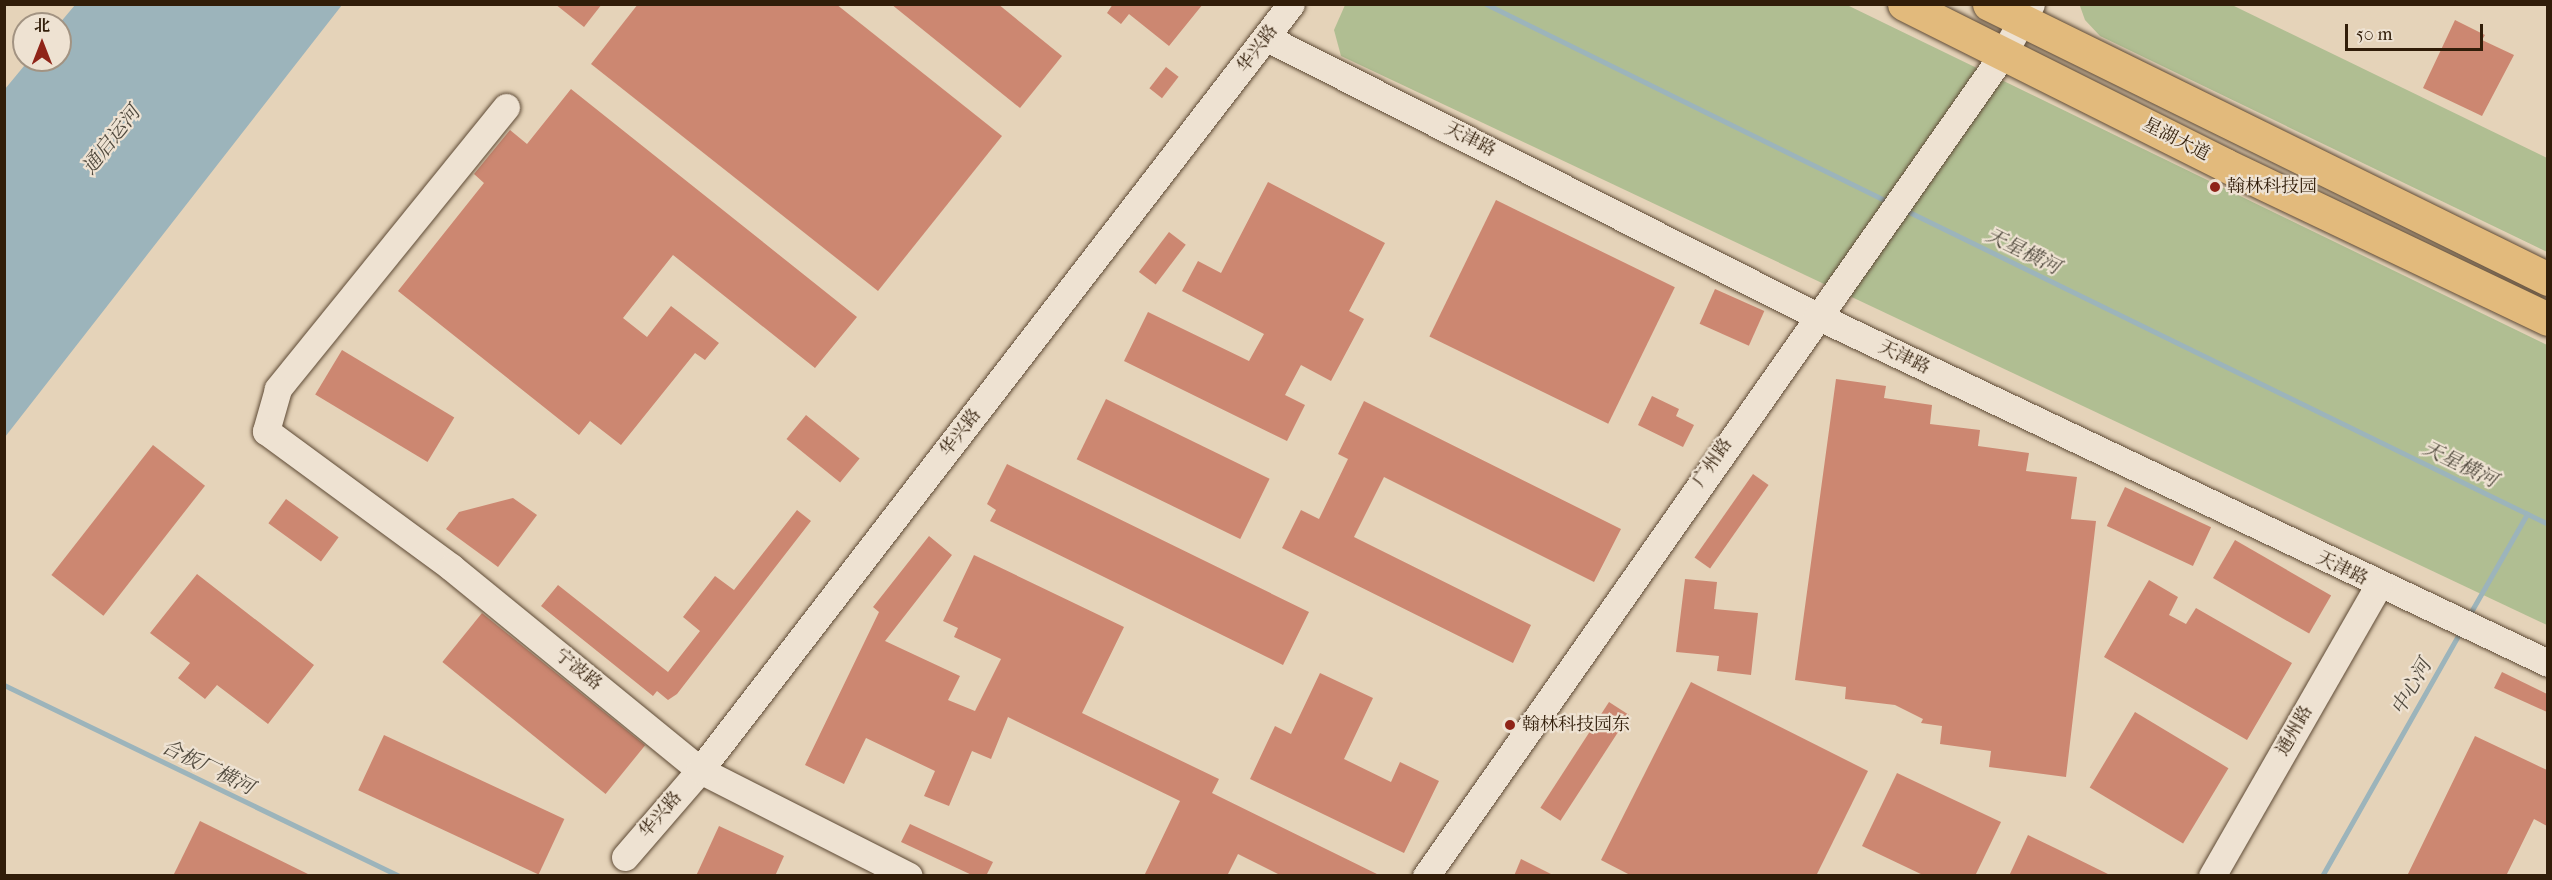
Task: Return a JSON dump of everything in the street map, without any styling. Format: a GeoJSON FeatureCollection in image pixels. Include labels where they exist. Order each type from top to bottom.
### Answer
{"type":"FeatureCollection","features":[{"type":"Feature","properties":{"kind":"main road","name":"星湖大道"},"geometry":{"type":"LineString","coordinates":[[1904,4],[2547,319]]}},
{"type":"Feature","properties":{"kind":"main road","name":"星湖大道"},"geometry":{"type":"LineString","coordinates":[[1989,4],[2025,13],[2547,279]]}},
{"type":"Feature","properties":{"kind":"street","name":"华兴路"},"geometry":{"type":"LineString","coordinates":[[625,857],[700,770],[1292,4]]}},
{"type":"Feature","properties":{"kind":"street","name":"广州路"},"geometry":{"type":"LineString","coordinates":[[1426,876],[1918,170],[2003,54],[2025,13]]}},
{"type":"Feature","properties":{"kind":"street","name":"天津路"},"geometry":{"type":"LineString","coordinates":[[1267,38],[1817,316],[2378,586],[2547,663]]}},
{"type":"Feature","properties":{"kind":"street","name":"宁波路"},"geometry":{"type":"LineString","coordinates":[[506,107],[278,389],[266,431],[451,567],[700,770],[909,876]]}},
{"type":"Feature","properties":{"kind":"street","name":"通州路"},"geometry":{"type":"LineString","coordinates":[[2212,876],[2378,586]]}},
{"type":"Feature","properties":{"kind":"green space"},"geometry":{"type":"Polygon","coordinates":[[[1345,5],[1847,5],[2547,345],[2547,625],[1341,56],[1334,30],[1345,5]]]}},
{"type":"Feature","properties":{"kind":"green space"},"geometry":{"type":"Polygon","coordinates":[[[2232,5],[2547,158],[2547,252],[2100,36],[2085,20],[2080,6],[2232,5]]]}},
{"type":"Feature","properties":{"kind":"water","name":"通启运河"},"geometry":{"type":"Polygon","coordinates":[[[75,5],[342,5],[5,437],[5,89],[19,72],[72,72],[72,12],[69,12],[75,5]]]}},
{"type":"Feature","properties":{"kind":"building"},"geometry":{"type":"Polygon","coordinates":[[[555,4],[602,4],[584,27],[555,4]]]}},
{"type":"Feature","properties":{"kind":"building"},"geometry":{"type":"Polygon","coordinates":[[[638,4],[836,4],[1002,136],[878,291],[591,64],[638,4]]]}},
{"type":"Feature","properties":{"kind":"building"},"geometry":{"type":"Polygon","coordinates":[[[891,4],[998,4],[1062,56],[1020,108],[891,4]]]}},
{"type":"Feature","properties":{"kind":"building"},"geometry":{"type":"Polygon","coordinates":[[[1113,4],[1203,4],[1169,46],[1129,14],[1121,24],[1107,13],[1113,4]]]}},
{"type":"Feature","properties":{"kind":"building"},"geometry":{"type":"Polygon","coordinates":[[[2455,20],[2485,35],[2482,40],[2514,55],[2482,116],[2423,88],[2455,20]]]}},
{"type":"Feature","properties":{"kind":"building"},"geometry":{"type":"Polygon","coordinates":[[[1166,67],[1179,77],[1162,98],[1149,88],[1166,67]]]}},
{"type":"Feature","properties":{"kind":"building"},"geometry":{"type":"Polygon","coordinates":[[[571,89],[857,317],[815,368],[673,255],[623,318],[647,337],[671,306],[719,343],[705,360],[695,353],[621,445],[590,421],[579,435],[398,291],[484,183],[474,174],[510,130],[527,144],[571,89]]]}},
{"type":"Feature","properties":{"kind":"building"},"geometry":{"type":"Polygon","coordinates":[[[1268,182],[1385,243],[1349,311],[1364,319],[1331,381],[1301,365],[1285,395],[1305,405],[1287,441],[1124,361],[1148,312],[1249,361],[1264,334],[1182,291],[1198,261],[1221,273],[1268,182]]]}},
{"type":"Feature","properties":{"kind":"building"},"geometry":{"type":"Polygon","coordinates":[[[1496,200],[1675,287],[1608,424],[1429,337],[1496,200]]]}},
{"type":"Feature","properties":{"kind":"building"},"geometry":{"type":"Polygon","coordinates":[[[1169,232],[1186,245],[1156,285],[1139,272],[1169,232]]]}},
{"type":"Feature","properties":{"kind":"building"},"geometry":{"type":"Polygon","coordinates":[[[1715,289],[1764,311],[1749,346],[1700,324],[1715,289]]]}},
{"type":"Feature","properties":{"kind":"building"},"geometry":{"type":"Polygon","coordinates":[[[342,350],[454,417],[428,462],[315,395],[342,350]]]}},
{"type":"Feature","properties":{"kind":"building"},"geometry":{"type":"Polygon","coordinates":[[[1836,379],[1886,386],[1884,398],[1932,405],[1930,424],[1980,430],[1978,446],[2029,453],[2026,471],[2077,477],[2071,519],[2096,521],[2066,777],[1989,767],[1991,751],[1940,744],[1942,726],[1921,723],[1923,719],[1895,705],[1845,699],[1846,687],[1795,680],[1836,379]]]}},
{"type":"Feature","properties":{"kind":"building"},"geometry":{"type":"Polygon","coordinates":[[[1652,396],[1679,409],[1676,416],[1694,425],[1683,447],[1638,425],[1652,396]]]}},
{"type":"Feature","properties":{"kind":"building"},"geometry":{"type":"Polygon","coordinates":[[[1106,399],[1270,479],[1240,539],[1077,459],[1106,399]]]}},
{"type":"Feature","properties":{"kind":"building"},"geometry":{"type":"Polygon","coordinates":[[[1364,401],[1621,529],[1594,582],[1384,477],[1354,537],[1531,625],[1513,663],[1282,548],[1301,510],[1319,519],[1348,459],[1338,454],[1364,401]]]}},
{"type":"Feature","properties":{"kind":"building"},"geometry":{"type":"Polygon","coordinates":[[[806,415],[860,458],[840,483],[786,439],[806,415]]]}},
{"type":"Feature","properties":{"kind":"building"},"geometry":{"type":"Polygon","coordinates":[[[153,445],[205,486],[103,616],[51,575],[153,445]]]}},
{"type":"Feature","properties":{"kind":"building"},"geometry":{"type":"Polygon","coordinates":[[[1007,464],[1309,612],[1283,665],[990,521],[996,510],[987,504],[1007,464]]]}},
{"type":"Feature","properties":{"kind":"building"},"geometry":{"type":"Polygon","coordinates":[[[1753,474],[1769,485],[1710,568],[1694,558],[1753,474]]]}},
{"type":"Feature","properties":{"kind":"building"},"geometry":{"type":"Polygon","coordinates":[[[2125,487],[2211,527],[2193,566],[2107,526],[2125,487]]]}},
{"type":"Feature","properties":{"kind":"building"},"geometry":{"type":"Polygon","coordinates":[[[513,498],[537,515],[498,567],[446,529],[459,512],[513,498]]]}},
{"type":"Feature","properties":{"kind":"building"},"geometry":{"type":"Polygon","coordinates":[[[286,499],[339,537],[321,561],[268,523],[286,499]]]}},
{"type":"Feature","properties":{"kind":"building"},"geometry":{"type":"Polygon","coordinates":[[[797,510],[811,521],[677,694],[668,700],[657,691],[653,696],[541,606],[558,585],[668,672],[700,631],[683,617],[715,576],[734,590],[797,510]]]}},
{"type":"Feature","properties":{"kind":"building"},"geometry":{"type":"Polygon","coordinates":[[[929,536],[952,555],[885,641],[960,676],[948,700],[975,711],[1001,659],[954,637],[958,628],[943,621],[974,555],[1124,627],[1082,713],[1219,779],[1212,793],[1381,876],[1282,876],[1238,854],[1227,876],[1144,876],[1180,801],[1008,717],[991,759],[972,751],[949,806],[924,796],[935,771],[866,738],[844,784],[805,765],[879,612],[873,607],[929,536]]]}},
{"type":"Feature","properties":{"kind":"building"},"geometry":{"type":"Polygon","coordinates":[[[2235,540],[2331,596],[2309,634],[2213,578],[2235,540]]]}},
{"type":"Feature","properties":{"kind":"building"},"geometry":{"type":"Polygon","coordinates":[[[197,574],[314,665],[268,724],[217,685],[205,699],[178,678],[190,663],[150,633],[197,574]]]}},
{"type":"Feature","properties":{"kind":"building"},"geometry":{"type":"Polygon","coordinates":[[[1685,579],[1717,582],[1714,609],[1758,613],[1751,675],[1717,671],[1719,656],[1676,652],[1685,579]]]}},
{"type":"Feature","properties":{"kind":"building"},"geometry":{"type":"Polygon","coordinates":[[[2149,580],[2178,597],[2169,615],[2186,624],[2196,608],[2292,663],[2247,740],[2104,657],[2149,580]]]}},
{"type":"Feature","properties":{"kind":"building"},"geometry":{"type":"Polygon","coordinates":[[[482,613],[645,745],[606,794],[442,662],[482,613]]]}},
{"type":"Feature","properties":{"kind":"building"},"geometry":{"type":"Polygon","coordinates":[[[2502,672],[2547,694],[2547,712],[2494,688],[2502,672]]]}},
{"type":"Feature","properties":{"kind":"building"},"geometry":{"type":"Polygon","coordinates":[[[1320,673],[1373,698],[1344,759],[1391,782],[1400,762],[1439,781],[1404,853],[1250,779],[1275,726],[1291,734],[1320,673]]]}},
{"type":"Feature","properties":{"kind":"building"},"geometry":{"type":"Polygon","coordinates":[[[1691,682],[1868,771],[1816,876],[1632,876],[1601,860],[1691,682]]]}},
{"type":"Feature","properties":{"kind":"building"},"geometry":{"type":"Polygon","coordinates":[[[1609,702],[1629,715],[1561,821],[1540,808],[1609,702]]]}},
{"type":"Feature","properties":{"kind":"building"},"geometry":{"type":"Polygon","coordinates":[[[2135,712],[2228,768],[2183,844],[2090,787],[2135,712]]]}},
{"type":"Feature","properties":{"kind":"building"},"geometry":{"type":"Polygon","coordinates":[[[384,735],[564,819],[539,874],[358,790],[384,735]]]}},
{"type":"Feature","properties":{"kind":"building"},"geometry":{"type":"Polygon","coordinates":[[[2475,736],[2547,770],[2547,826],[2534,819],[2506,876],[2407,876],[2475,736]]]}},
{"type":"Feature","properties":{"kind":"building"},"geometry":{"type":"Polygon","coordinates":[[[1897,773],[2001,822],[1975,876],[1925,876],[1862,846],[1897,773]]]}},
{"type":"Feature","properties":{"kind":"building"},"geometry":{"type":"Polygon","coordinates":[[[200,821],[312,876],[173,876],[200,821]]]}},
{"type":"Feature","properties":{"kind":"building"},"geometry":{"type":"Polygon","coordinates":[[[910,824],[993,862],[986,876],[974,876],[901,842],[910,824]]]}},
{"type":"Feature","properties":{"kind":"building"},"geometry":{"type":"Polygon","coordinates":[[[719,826],[784,856],[775,876],[696,876],[719,826]]]}},
{"type":"Feature","properties":{"kind":"building"},"geometry":{"type":"Polygon","coordinates":[[[2028,835],[2055,848],[2112,876],[2009,876],[2028,835]]]}},
{"type":"Feature","properties":{"kind":"building"},"geometry":{"type":"Polygon","coordinates":[[[1521,859],[1555,876],[1514,876],[1521,859]]]}},
{"type":"Feature","properties":{"kind":"waterway","name":"天星横河"},"geometry":{"type":"LineString","coordinates":[[1486,4],[1889,202]]}},
{"type":"Feature","properties":{"kind":"waterway","name":"天星横河"},"geometry":{"type":"LineString","coordinates":[[1903,209],[2548,524]]}},
{"type":"Feature","properties":{"kind":"waterway","name":"中心河"},"geometry":{"type":"LineString","coordinates":[[2468,617],[2527,514]]}},
{"type":"Feature","properties":{"kind":"waterway","name":"中心河"},"geometry":{"type":"LineString","coordinates":[[2322,876],[2461,630]]}},
{"type":"Feature","properties":{"kind":"waterway","name":"合板厂横河"},"geometry":{"type":"LineString","coordinates":[[4,685],[399,876]]}},
{"type":"Feature","properties":{"kind":"place","name":"翰林科技园"},"geometry":{"type":"Point","coordinates":[2215,187]}},
{"type":"Feature","properties":{"kind":"place","name":"翰林科技园东"},"geometry":{"type":"Point","coordinates":[1510,725]}}]}
